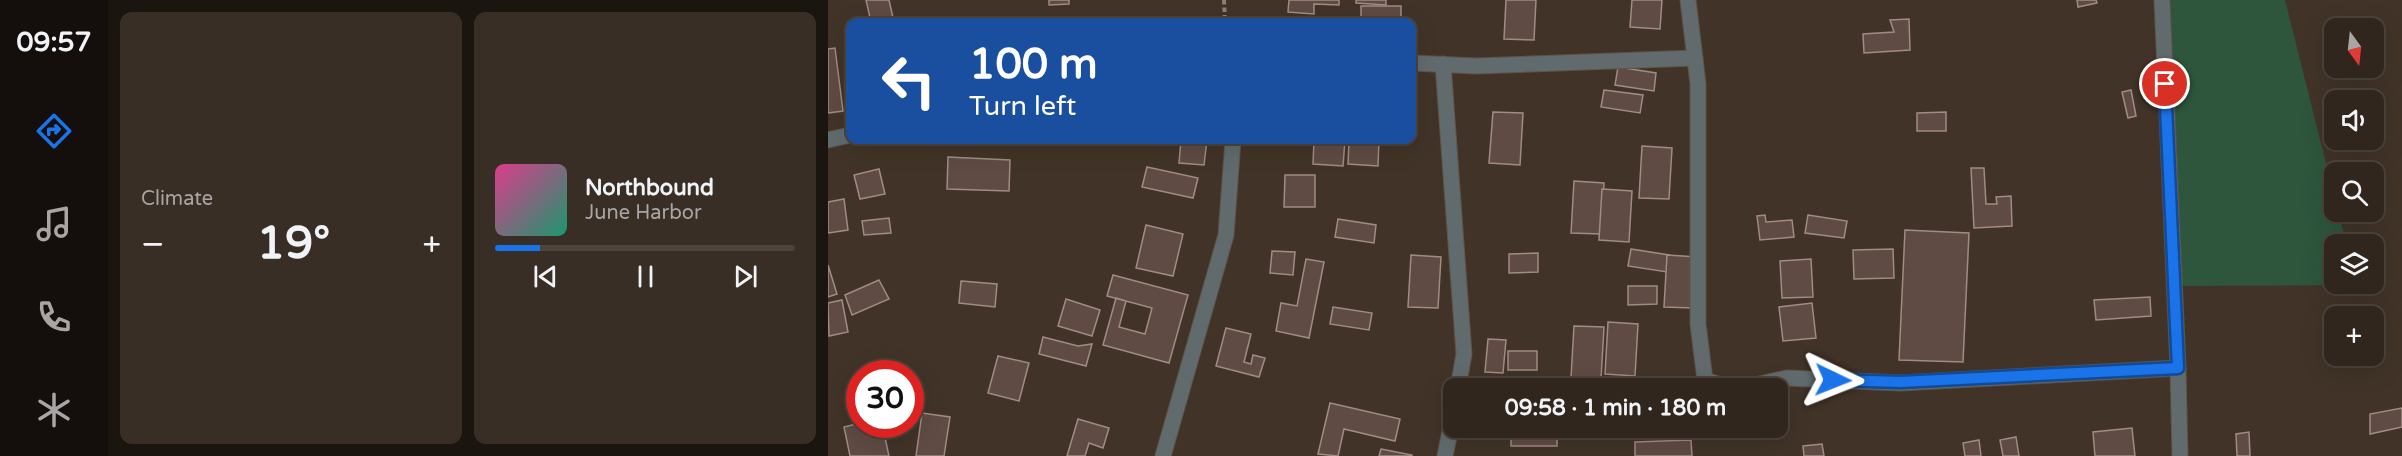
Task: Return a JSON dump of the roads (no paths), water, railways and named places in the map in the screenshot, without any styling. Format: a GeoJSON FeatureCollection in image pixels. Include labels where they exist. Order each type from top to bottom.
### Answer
{"type":"FeatureCollection","features":[{"type":"Feature","properties":{"kind":"street"},"geometry":{"type":"LineString","coordinates":[[1688,0],[1698,84],[1698,324],[1705,378]]}},
{"type":"Feature","properties":{"kind":"street"},"geometry":{"type":"LineString","coordinates":[[2162,0],[2180,456]]}},
{"type":"Feature","properties":{"kind":"street"},"geometry":{"type":"LineString","coordinates":[[1416,63],[1476,66],[1695,58]]}},
{"type":"Feature","properties":{"kind":"street"},"geometry":{"type":"LineString","coordinates":[[1443,64],[1464,354],[1460,378]]}},
{"type":"Feature","properties":{"kind":"street"},"geometry":{"type":"LineString","coordinates":[[828,140],[846,136]]}},
{"type":"Feature","properties":{"kind":"street"},"geometry":{"type":"LineString","coordinates":[[1163,456],[1226,235],[1233,144]]}},
{"type":"Feature","properties":{"kind":"street"},"geometry":{"type":"LineString","coordinates":[[1788,378],[1900,382],[2178,368]]}},
{"type":"Feature","properties":{"kind":"street"},"geometry":{"type":"LineString","coordinates":[[1445,456],[1449,438]]}}]}
